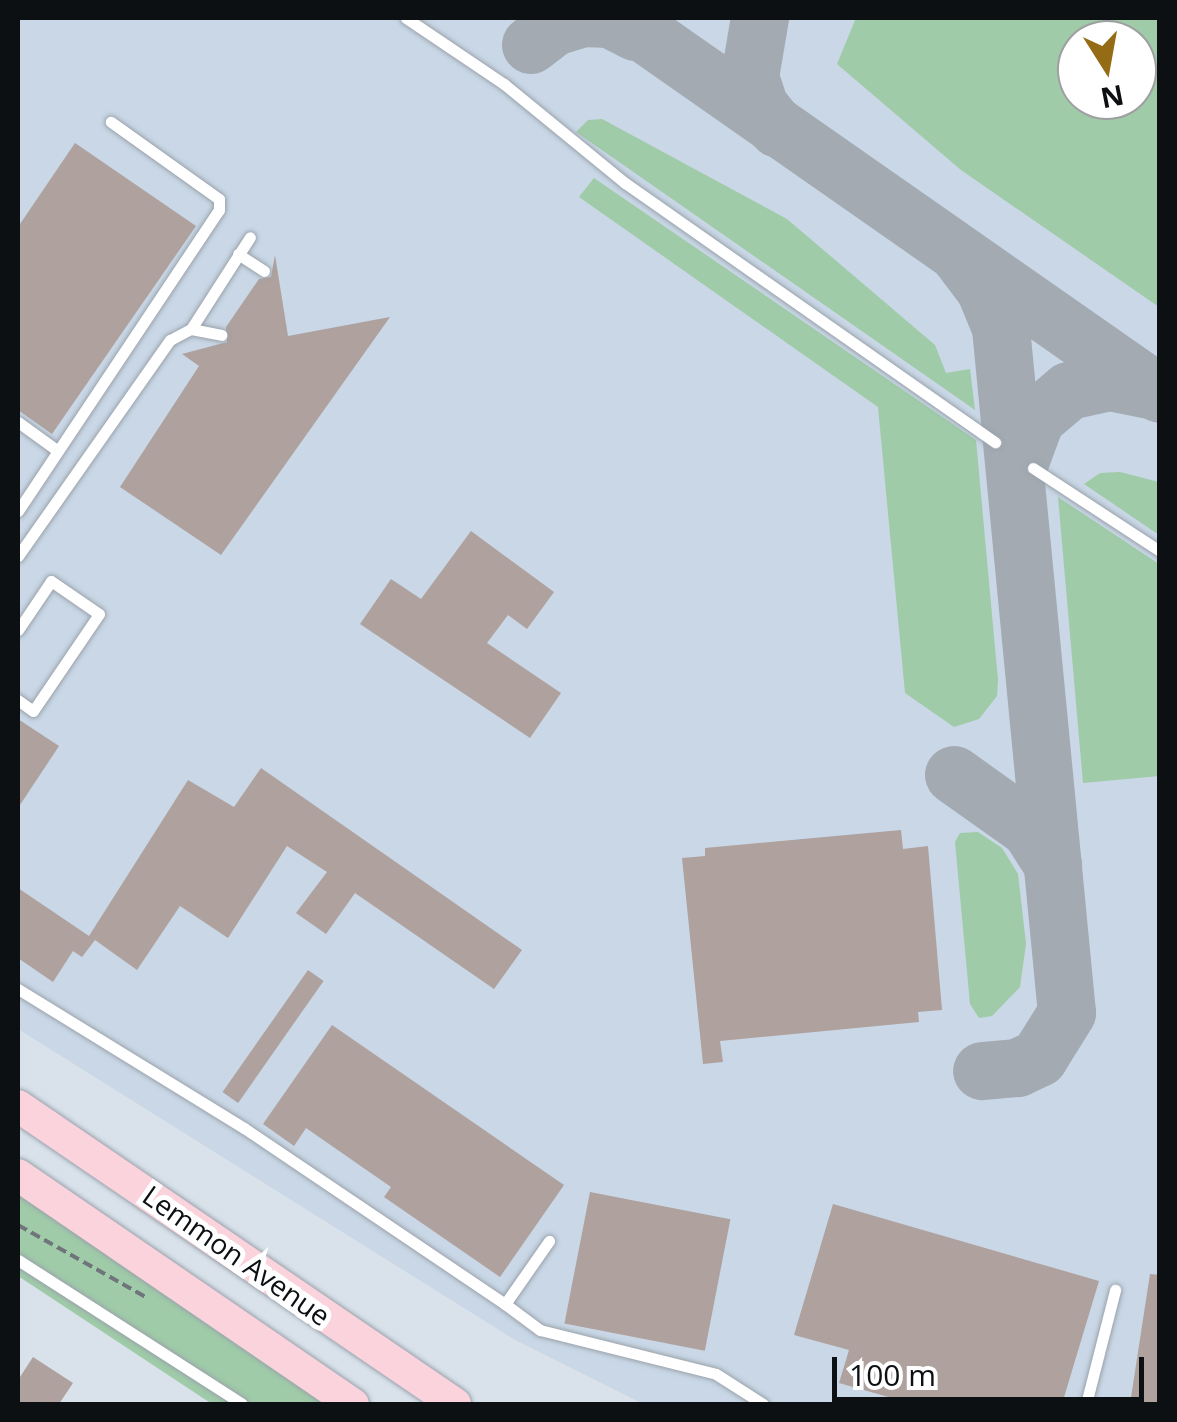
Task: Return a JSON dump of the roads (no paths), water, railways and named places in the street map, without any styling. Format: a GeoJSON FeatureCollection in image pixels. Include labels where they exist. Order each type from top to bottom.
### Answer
{"type":"FeatureCollection","features":[{"type":"Feature","properties":{"kind":"main road","name":"Lemmon Avenue"},"geometry":{"type":"LineString","coordinates":[[18,1106],[455,1404]]}},
{"type":"Feature","properties":{"kind":"main road","name":"Lemmon Avenue"},"geometry":{"type":"LineString","coordinates":[[18,1175],[353,1404]]}},
{"type":"Feature","properties":{"kind":"lane"},"geometry":{"type":"LineString","coordinates":[[406,18],[504,84],[624,183],[996,442]]}},
{"type":"Feature","properties":{"kind":"lane"},"geometry":{"type":"LineString","coordinates":[[18,510],[219,210],[218,200],[111,122]]}},
{"type":"Feature","properties":{"kind":"lane"},"geometry":{"type":"LineString","coordinates":[[18,556],[170,340],[191,329],[250,237]]}},
{"type":"Feature","properties":{"kind":"lane"},"geometry":{"type":"LineString","coordinates":[[238,254],[264,271]]}},
{"type":"Feature","properties":{"kind":"lane"},"geometry":{"type":"LineString","coordinates":[[191,329],[221,335]]}},
{"type":"Feature","properties":{"kind":"lane"},"geometry":{"type":"LineString","coordinates":[[18,422],[58,451]]}},
{"type":"Feature","properties":{"kind":"lane"},"geometry":{"type":"LineString","coordinates":[[1033,468],[1160,551]]}},
{"type":"Feature","properties":{"kind":"lane"},"geometry":{"type":"LineString","coordinates":[[18,630],[51,581],[99,614],[33,711],[18,700]]}},
{"type":"Feature","properties":{"kind":"lane"},"geometry":{"type":"LineString","coordinates":[[18,989],[244,1128],[540,1330],[716,1374],[763,1404]]}},
{"type":"Feature","properties":{"kind":"lane"},"geometry":{"type":"LineString","coordinates":[[505,1304],[549,1241]]}},
{"type":"Feature","properties":{"kind":"lane"},"geometry":{"type":"LineString","coordinates":[[18,1260],[242,1404]]}},
{"type":"Feature","properties":{"kind":"lane"},"geometry":{"type":"LineString","coordinates":[[1086,1404],[1115,1290]]}}]}
